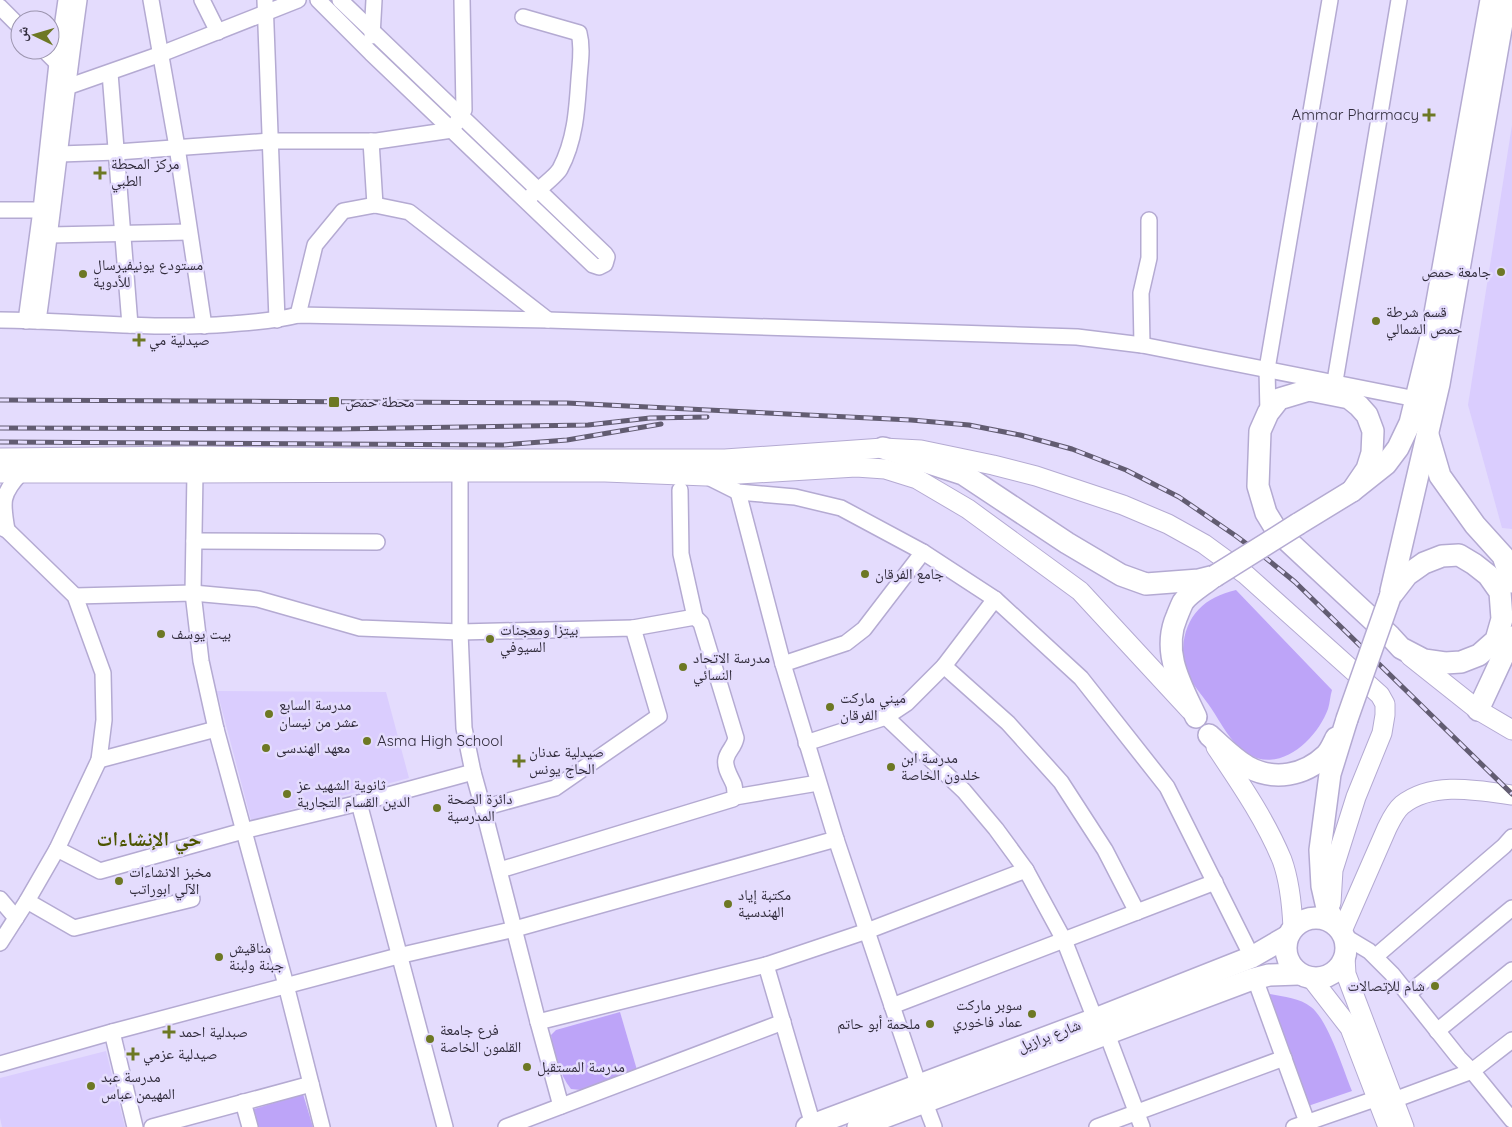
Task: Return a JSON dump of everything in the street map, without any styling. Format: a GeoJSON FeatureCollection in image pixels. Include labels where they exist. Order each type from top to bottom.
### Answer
{"type":"FeatureCollection","features":[{"type":"Feature","properties":{"kind":"highway"},"geometry":{"type":"LineString","coordinates":[[1196,717],[1178,679],[1172,658],[1170,640],[1174,621],[1184,601],[1215,576],[1352,491],[1386,464],[1398,448],[1410,423],[1430,341],[1491,0]]}},
{"type":"Feature","properties":{"kind":"highway"},"geometry":{"type":"LineString","coordinates":[[1342,938],[1326,919],[1314,918],[1302,921],[1290,932],[1285,947],[1287,957],[1292,967],[1306,976],[1323,978],[1333,974],[1340,967],[1342,938],[1327,908],[1322,886],[1320,850],[1330,774],[1346,719],[1390,597],[1439,384],[1506,0]]}},
{"type":"Feature","properties":{"kind":"highway"},"geometry":{"type":"LineString","coordinates":[[1352,491],[1367,469],[1372,454],[1373,431],[1366,415],[1359,406],[1333,389],[1309,390],[1280,400],[1268,413],[1260,431],[1258,486],[1266,513],[1277,531],[1401,648],[1424,660],[1445,663],[1461,662],[1479,655],[1496,640],[1502,619],[1500,592],[1488,575],[1459,555],[1442,556],[1424,563],[1407,575],[1390,597]]}},
{"type":"Feature","properties":{"kind":"highway"},"geometry":{"type":"LineString","coordinates":[[1428,432],[1440,476],[1475,526],[1503,556],[1512,582]]}},
{"type":"Feature","properties":{"kind":"highway"},"geometry":{"type":"LineString","coordinates":[[883,448],[963,474],[1067,543],[1121,575],[1146,584],[1199,580],[1215,576]]}},
{"type":"Feature","properties":{"kind":"highway"},"geometry":{"type":"LineString","coordinates":[[1478,710],[1512,637]]}},
{"type":"Feature","properties":{"kind":"highway"},"geometry":{"type":"LineString","coordinates":[[1209,735],[1246,766],[1265,774],[1286,775],[1311,766],[1327,754],[1346,719]]}},
{"type":"Feature","properties":{"kind":"highway","name":"شارع برازيل"},"geometry":{"type":"LineString","coordinates":[[1101,1026],[1252,957],[1290,932]]}},
{"type":"Feature","properties":{"kind":"highway","name":"شارع برازيل"},"geometry":{"type":"LineString","coordinates":[[810,1126],[922,1094],[1101,1026],[1254,979],[1269,975],[1306,976]]}},
{"type":"Feature","properties":{"kind":"highway","name":"شارع برازيل"},"geometry":{"type":"LineString","coordinates":[[858,1127],[922,1094]]}},
{"type":"Feature","properties":{"kind":"main road"},"geometry":{"type":"LineString","coordinates":[[0,458],[197,456],[451,459],[724,459],[883,448],[921,450],[1036,476],[1123,505],[1168,524],[1204,544],[1245,574],[1380,695],[1385,704],[1382,733],[1356,796],[1333,870],[1331,902],[1342,938],[1346,974],[1386,1099],[1388,1127]]}},
{"type":"Feature","properties":{"kind":"main road"},"geometry":{"type":"LineString","coordinates":[[0,473],[605,472],[706,476],[856,467],[885,469],[917,479],[968,509],[1080,591],[1196,717],[1257,809],[1282,861],[1292,909],[1290,932]]}},
{"type":"Feature","properties":{"kind":"main road"},"geometry":{"type":"LineString","coordinates":[[1401,648],[1478,710],[1512,730]]}},
{"type":"Feature","properties":{"kind":"main road"},"geometry":{"type":"LineString","coordinates":[[1342,938],[1387,828],[1402,805],[1426,793],[1451,789],[1508,794]]}},
{"type":"Feature","properties":{"kind":"main road"},"geometry":{"type":"LineString","coordinates":[[1306,976],[1350,1028],[1386,1099],[1404,1127]]}},
{"type":"Feature","properties":{"kind":"street"},"geometry":{"type":"LineString","coordinates":[[0,2],[6,0]]}},
{"type":"Feature","properties":{"kind":"street"},"geometry":{"type":"LineString","coordinates":[[32,321],[41,210],[66,0]]}},
{"type":"Feature","properties":{"kind":"street"},"geometry":{"type":"LineString","coordinates":[[32,321],[50,235],[79,0]]}},
{"type":"Feature","properties":{"kind":"street"},"geometry":{"type":"LineString","coordinates":[[151,0],[177,147],[204,326]]}},
{"type":"Feature","properties":{"kind":"street"},"geometry":{"type":"LineString","coordinates":[[202,0],[218,32]]}},
{"type":"Feature","properties":{"kind":"street"},"geometry":{"type":"LineString","coordinates":[[67,87],[218,32],[265,7],[298,0]]}},
{"type":"Feature","properties":{"kind":"street"},"geometry":{"type":"LineString","coordinates":[[318,0],[593,265],[599,267],[605,264],[607,257],[605,254],[340,0]]}},
{"type":"Feature","properties":{"kind":"street"},"geometry":{"type":"LineString","coordinates":[[371,53],[374,0]]}},
{"type":"Feature","properties":{"kind":"street"},"geometry":{"type":"LineString","coordinates":[[452,130],[464,110],[462,0]]}},
{"type":"Feature","properties":{"kind":"street"},"geometry":{"type":"LineString","coordinates":[[1268,413],[1267,370],[1330,0]]}},
{"type":"Feature","properties":{"kind":"street"},"geometry":{"type":"LineString","coordinates":[[1333,389],[1399,0]]}},
{"type":"Feature","properties":{"kind":"street"},"geometry":{"type":"LineString","coordinates":[[0,7],[10,17]]}},
{"type":"Feature","properties":{"kind":"street"},"geometry":{"type":"LineString","coordinates":[[265,7],[277,320]]}},
{"type":"Feature","properties":{"kind":"street"},"geometry":{"type":"LineString","coordinates":[[523,17],[579,33],[581,58],[578,110],[570,144],[560,170],[526,201]]}},
{"type":"Feature","properties":{"kind":"street"},"geometry":{"type":"LineString","coordinates":[[54,60],[57,63]]}},
{"type":"Feature","properties":{"kind":"street"},"geometry":{"type":"LineString","coordinates":[[110,72],[130,325]]}},
{"type":"Feature","properties":{"kind":"street"},"geometry":{"type":"LineString","coordinates":[[60,154],[117,152],[270,141],[371,141],[452,130]]}},
{"type":"Feature","properties":{"kind":"street"},"geometry":{"type":"LineString","coordinates":[[371,141],[375,205]]}},
{"type":"Feature","properties":{"kind":"street"},"geometry":{"type":"LineString","coordinates":[[298,314],[315,245],[344,211],[375,205],[409,212],[548,320]]}},
{"type":"Feature","properties":{"kind":"street"},"geometry":{"type":"LineString","coordinates":[[0,210],[41,210]]}},
{"type":"Feature","properties":{"kind":"street"},"geometry":{"type":"LineString","coordinates":[[1142,344],[1141,293],[1149,258],[1149,220]]}},
{"type":"Feature","properties":{"kind":"street"},"geometry":{"type":"LineString","coordinates":[[50,235],[189,232]]}},
{"type":"Feature","properties":{"kind":"street"},"geometry":{"type":"LineString","coordinates":[[0,320],[204,326],[277,320],[298,314],[1077,337],[1142,344],[1267,370],[1333,389],[1416,400]]}},
{"type":"Feature","properties":{"kind":"street"},"geometry":{"type":"LineString","coordinates":[[460,472],[460,632],[464,728],[472,772],[484,808],[538,1022],[562,1106]]}},
{"type":"Feature","properties":{"kind":"street"},"geometry":{"type":"LineString","coordinates":[[0,943],[57,849],[99,760],[104,720],[103,673],[75,596],[4,528],[5,494],[11,483],[21,473]]}},
{"type":"Feature","properties":{"kind":"street"},"geometry":{"type":"LineString","coordinates":[[195,473],[193,593],[201,661],[216,730],[286,985],[322,1127]]}},
{"type":"Feature","properties":{"kind":"street"},"geometry":{"type":"LineString","coordinates":[[706,476],[738,492],[795,497],[842,508],[923,552],[995,599],[1081,678],[1167,787],[1252,957]]}},
{"type":"Feature","properties":{"kind":"street"},"geometry":{"type":"LineString","coordinates":[[680,490],[681,554],[695,617],[701,623],[736,738],[726,758],[735,797]]}},
{"type":"Feature","properties":{"kind":"street"},"geometry":{"type":"LineString","coordinates":[[738,492],[783,664],[818,783],[934,1127]]}},
{"type":"Feature","properties":{"kind":"street"},"geometry":{"type":"LineString","coordinates":[[194,541],[377,542]]}},
{"type":"Feature","properties":{"kind":"street"},"geometry":{"type":"LineString","coordinates":[[783,664],[846,643],[864,629],[923,552]]}},
{"type":"Feature","properties":{"kind":"street"},"geometry":{"type":"LineString","coordinates":[[75,596],[193,593],[258,599],[360,628],[460,632],[633,628],[695,617]]}},
{"type":"Feature","properties":{"kind":"street"},"geometry":{"type":"LineString","coordinates":[[806,742],[886,717],[907,703],[944,666],[995,599]]}},
{"type":"Feature","properties":{"kind":"street"},"geometry":{"type":"LineString","coordinates":[[484,808],[555,788],[659,716],[633,628]]}},
{"type":"Feature","properties":{"kind":"street"},"geometry":{"type":"LineString","coordinates":[[944,666],[1008,723],[1062,782],[1105,850],[1137,912]]}},
{"type":"Feature","properties":{"kind":"street"},"geometry":{"type":"LineString","coordinates":[[886,717],[964,791],[996,829],[1026,870],[1064,940],[1142,1127]]}},
{"type":"Feature","properties":{"kind":"street"},"geometry":{"type":"LineString","coordinates":[[99,760],[216,730]]}},
{"type":"Feature","properties":{"kind":"street"},"geometry":{"type":"LineString","coordinates":[[57,849],[100,871],[243,831],[359,803],[472,772]]}},
{"type":"Feature","properties":{"kind":"street"},"geometry":{"type":"LineString","coordinates":[[500,870],[735,797],[818,783]]}},
{"type":"Feature","properties":{"kind":"street"},"geometry":{"type":"LineString","coordinates":[[359,803],[398,956],[445,1127]]}},
{"type":"Feature","properties":{"kind":"street"},"geometry":{"type":"LineString","coordinates":[[1376,956],[1504,846],[1512,837]]}},
{"type":"Feature","properties":{"kind":"street"},"geometry":{"type":"LineString","coordinates":[[0,1064],[286,985],[398,956],[515,929],[836,839]]}},
{"type":"Feature","properties":{"kind":"street"},"geometry":{"type":"LineString","coordinates":[[538,1022],[766,965],[867,931],[1026,870]]}},
{"type":"Feature","properties":{"kind":"street"},"geometry":{"type":"LineString","coordinates":[[892,1006],[1215,882]]}},
{"type":"Feature","properties":{"kind":"street"},"geometry":{"type":"LineString","coordinates":[[0,899],[16,918]]}},
{"type":"Feature","properties":{"kind":"street"},"geometry":{"type":"LineString","coordinates":[[27,901],[74,928],[192,899]]}},
{"type":"Feature","properties":{"kind":"street"},"geometry":{"type":"LineString","coordinates":[[1408,994],[1512,908]]}},
{"type":"Feature","properties":{"kind":"street"},"geometry":{"type":"LineString","coordinates":[[1342,938],[1376,956],[1459,1058],[1512,1119],[1502,1127]]}},
{"type":"Feature","properties":{"kind":"street"},"geometry":{"type":"LineString","coordinates":[[766,965],[810,1126]]}},
{"type":"Feature","properties":{"kind":"street"},"geometry":{"type":"LineString","coordinates":[[1437,1031],[1512,970]]}},
{"type":"Feature","properties":{"kind":"street"},"geometry":{"type":"LineString","coordinates":[[1254,979],[1284,1058],[1301,1124],[1472,1071],[1512,1040]]}},
{"type":"Feature","properties":{"kind":"street"},"geometry":{"type":"LineString","coordinates":[[506,1127],[783,1022]]}},
{"type":"Feature","properties":{"kind":"street"},"geometry":{"type":"LineString","coordinates":[[112,1032],[135,1127]]}},
{"type":"Feature","properties":{"kind":"street"},"geometry":{"type":"LineString","coordinates":[[1097,1127],[1284,1058]]}},
{"type":"Feature","properties":{"kind":"street"},"geometry":{"type":"LineString","coordinates":[[152,1127],[311,1084]]}},
{"type":"Feature","properties":{"kind":"street"},"geometry":{"type":"LineString","coordinates":[[244,1102],[250,1127]]}},
{"type":"Feature","properties":{"kind":"shaded area","name":"جامعة حمص"},"geometry":{"type":"Polygon","coordinates":[[[1512,125],[1512,529],[1502,528],[1468,405],[1512,125]]]}},
{"type":"Feature","properties":{"kind":"shaded area"},"geometry":{"type":"Polygon","coordinates":[[[1236,590],[1332,690],[1328,709],[1315,732],[1296,750],[1284,757],[1272,760],[1259,759],[1246,753],[1236,744],[1183,668],[1185,637],[1192,617],[1215,597],[1236,590]]]}},
{"type":"Feature","properties":{"kind":"shaded area"},"geometry":{"type":"Polygon","coordinates":[[[217,691],[386,692],[409,778],[251,820],[217,691]]]}},
{"type":"Feature","properties":{"kind":"shaded area"},"geometry":{"type":"Polygon","coordinates":[[[1270,994],[1302,1002],[1317,1013],[1329,1033],[1352,1091],[1308,1106],[1267,997],[1270,994]]]}},
{"type":"Feature","properties":{"kind":"shaded area"},"geometry":{"type":"Polygon","coordinates":[[[620,1012],[637,1070],[581,1090],[571,1089],[558,1064],[551,1035],[556,1030],[620,1012]]]}},
{"type":"Feature","properties":{"kind":"shaded area"},"geometry":{"type":"Polygon","coordinates":[[[106,1051],[125,1127],[2,1127],[0,1118],[0,1078],[106,1051]]]}},
{"type":"Feature","properties":{"kind":"shaded area"},"geometry":{"type":"Polygon","coordinates":[[[303,1094],[313,1127],[255,1127],[251,1110],[303,1094]]]}},
{"type":"Feature","properties":{"kind":"railway"},"geometry":{"type":"LineString","coordinates":[[0,400],[567,403],[911,420],[969,425],[1020,435],[1072,449],[1126,470],[1179,497],[1236,536],[1295,582],[1512,794]]}},
{"type":"Feature","properties":{"kind":"railway"},"geometry":{"type":"LineString","coordinates":[[0,428],[338,429],[588,425],[650,418],[707,417]]}},
{"type":"Feature","properties":{"kind":"railway"},"geometry":{"type":"LineString","coordinates":[[0,442],[503,445],[567,440],[661,424]]}},
{"type":"Feature","properties":{"kind":"place","name":"Ammar Pharmacy"},"geometry":{"type":"Point","coordinates":[1429,115]}},
{"type":"Feature","properties":{"kind":"place","name":"مركز المحطة الطبي"},"geometry":{"type":"Point","coordinates":[100,173]}},
{"type":"Feature","properties":{"kind":"place","name":"جامعة حمص"},"geometry":{"type":"Point","coordinates":[1501,272]}},
{"type":"Feature","properties":{"kind":"place","name":"مستودع يونيفيرسال للأدوية"},"geometry":{"type":"Point","coordinates":[83,274]}},
{"type":"Feature","properties":{"kind":"place","name":"قسم شرطة حمص الشمالي"},"geometry":{"type":"Point","coordinates":[1376,321]}},
{"type":"Feature","properties":{"kind":"place","name":"صيدلية مي"},"geometry":{"type":"Point","coordinates":[139,340]}},
{"type":"Feature","properties":{"kind":"place","name":"محطة حمص"},"geometry":{"type":"Point","coordinates":[334,402]}},
{"type":"Feature","properties":{"kind":"place","name":"جامع الفرقان"},"geometry":{"type":"Point","coordinates":[865,574]}},
{"type":"Feature","properties":{"kind":"place","name":"بيت يوسف"},"geometry":{"type":"Point","coordinates":[161,634]}},
{"type":"Feature","properties":{"kind":"place","name":"بيتزا ومعجنات السيوفي"},"geometry":{"type":"Point","coordinates":[490,639]}},
{"type":"Feature","properties":{"kind":"place","name":"مدرسة الاتحاد النسائي"},"geometry":{"type":"Point","coordinates":[683,667]}},
{"type":"Feature","properties":{"kind":"place","name":"ميني ماركت الفرقان"},"geometry":{"type":"Point","coordinates":[830,707]}},
{"type":"Feature","properties":{"kind":"place","name":"مدرسة السابع عشر من نيسان"},"geometry":{"type":"Point","coordinates":[269,714]}},
{"type":"Feature","properties":{"kind":"place","name":"Asma High School"},"geometry":{"type":"Point","coordinates":[367,741]}},
{"type":"Feature","properties":{"kind":"place","name":"معهد الهندسى"},"geometry":{"type":"Point","coordinates":[266,748]}},
{"type":"Feature","properties":{"kind":"place","name":"صيدلية عدنان الحاج يونس"},"geometry":{"type":"Point","coordinates":[519,761]}},
{"type":"Feature","properties":{"kind":"place","name":"مدرسة ابن خلدون الخاصة"},"geometry":{"type":"Point","coordinates":[891,767]}},
{"type":"Feature","properties":{"kind":"place","name":"ثانوية الشهيد عز الدين القسام التجارية"},"geometry":{"type":"Point","coordinates":[287,794]}},
{"type":"Feature","properties":{"kind":"place","name":"دائرة الصحة المدرسية"},"geometry":{"type":"Point","coordinates":[437,808]}},
{"type":"Feature","properties":{"kind":"place","name":"مخبز الانشاءات الآلي ابوراتب"},"geometry":{"type":"Point","coordinates":[119,881]}},
{"type":"Feature","properties":{"kind":"place","name":"مكتبة إياد الهندسية"},"geometry":{"type":"Point","coordinates":[728,904]}},
{"type":"Feature","properties":{"kind":"place","name":"مناقيش جبنة ولبنة"},"geometry":{"type":"Point","coordinates":[219,957]}},
{"type":"Feature","properties":{"kind":"place","name":"شام للإتصالات"},"geometry":{"type":"Point","coordinates":[1435,986]}},
{"type":"Feature","properties":{"kind":"place","name":"سوبر ماركت عماد فاخوري"},"geometry":{"type":"Point","coordinates":[1032,1014]}},
{"type":"Feature","properties":{"kind":"place","name":"ملحمة أبو حاتم"},"geometry":{"type":"Point","coordinates":[930,1024]}},
{"type":"Feature","properties":{"kind":"place","name":"صبدلية احمد"},"geometry":{"type":"Point","coordinates":[169,1032]}},
{"type":"Feature","properties":{"kind":"place","name":"فرع جامعة القلمون الخاصة"},"geometry":{"type":"Point","coordinates":[430,1039]}},
{"type":"Feature","properties":{"kind":"place","name":"صيدلية عزمي"},"geometry":{"type":"Point","coordinates":[133,1054]}},
{"type":"Feature","properties":{"kind":"place","name":"مدرسة المستقبل"},"geometry":{"type":"Point","coordinates":[527,1067]}},
{"type":"Feature","properties":{"kind":"place","name":"مدرسة عبد المهيمن عباس"},"geometry":{"type":"Point","coordinates":[91,1086]}},
{"type":"Feature","properties":{"kind":"district","name":"حي الإنشاءات"},"geometry":{"type":"Point","coordinates":[149,839]}}]}
